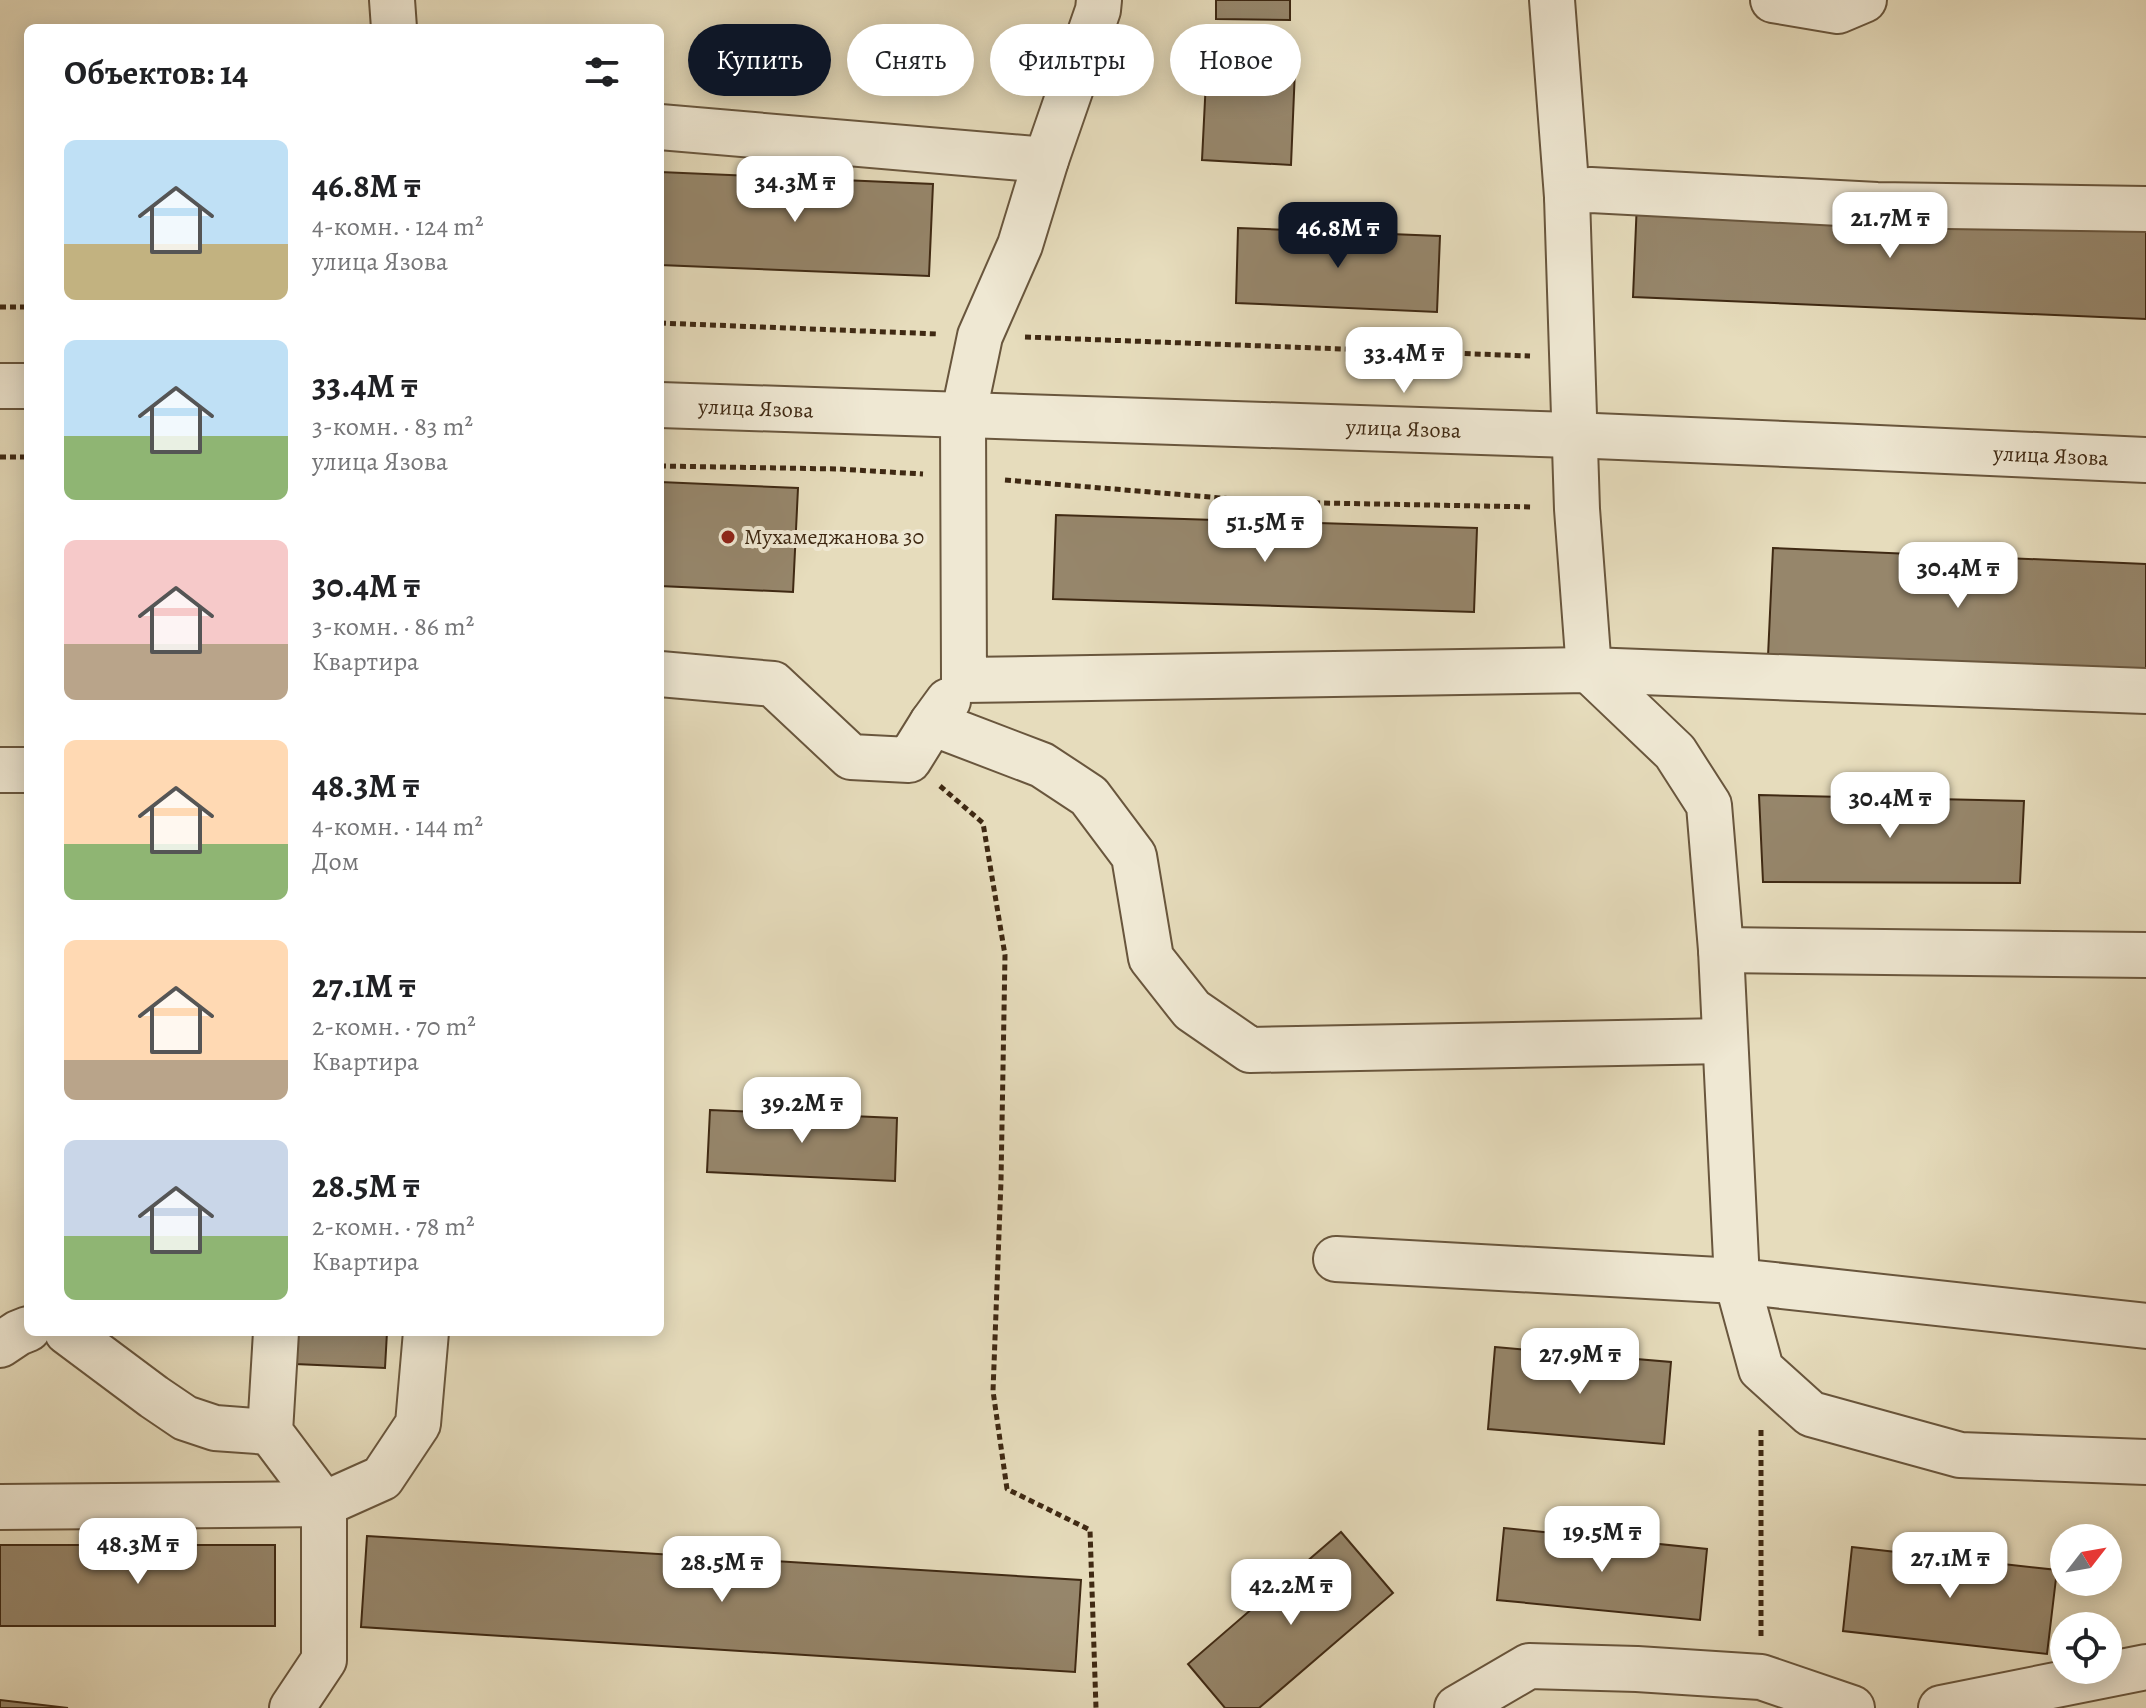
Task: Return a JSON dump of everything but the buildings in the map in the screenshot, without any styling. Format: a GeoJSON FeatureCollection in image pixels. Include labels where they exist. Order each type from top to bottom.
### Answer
{"type":"FeatureCollection","features":[{"type":"Feature","properties":{"kind":"street"},"geometry":{"type":"LineString","coordinates":[[392,0],[394,24]]}},
{"type":"Feature","properties":{"kind":"street"},"geometry":{"type":"LineString","coordinates":[[664,674],[773,684],[851,757],[909,760],[964,680],[963,417],[980,336],[1020,245],[1099,0]]}},
{"type":"Feature","properties":{"kind":"street"},"geometry":{"type":"LineString","coordinates":[[1552,0],[1567,197],[1577,509],[1589,670],[1675,752],[1709,805],[1721,950],[1737,1281],[1761,1369],[1811,1414],[1960,1455],[2146,1462]]}},
{"type":"Feature","properties":{"kind":"street"},"geometry":{"type":"LineString","coordinates":[[1773,0],[1838,11],[1864,0]]}},
{"type":"Feature","properties":{"kind":"street"},"geometry":{"type":"LineString","coordinates":[[664,127],[1046,160]]}},
{"type":"Feature","properties":{"kind":"street"},"geometry":{"type":"LineString","coordinates":[[1567,197],[1578,191],[1591,190],[1877,205],[2146,209]]}},
{"type":"Feature","properties":{"kind":"street"},"geometry":{"type":"LineString","coordinates":[[0,386],[24,386]]}},
{"type":"Feature","properties":{"kind":"street","name":"улица Язова"},"geometry":{"type":"LineString","coordinates":[[664,405],[1574,435],[2146,460]]}},
{"type":"Feature","properties":{"kind":"street"},"geometry":{"type":"LineString","coordinates":[[964,680],[1589,670],[2146,691]]}},
{"type":"Feature","properties":{"kind":"street"},"geometry":{"type":"LineString","coordinates":[[932,723],[1042,765],[1089,796],[1134,856],[1151,958],[1192,1010],[1250,1050],[1725,1041]]}},
{"type":"Feature","properties":{"kind":"street"},"geometry":{"type":"LineString","coordinates":[[0,770],[24,770]]}},
{"type":"Feature","properties":{"kind":"street"},"geometry":{"type":"LineString","coordinates":[[1721,950],[2146,955]]}},
{"type":"Feature","properties":{"kind":"street"},"geometry":{"type":"LineString","coordinates":[[1336,1259],[1737,1281],[2146,1326]]}},
{"type":"Feature","properties":{"kind":"street"},"geometry":{"type":"LineString","coordinates":[[0,1345],[24,1331]]}},
{"type":"Feature","properties":{"kind":"street"},"geometry":{"type":"LineString","coordinates":[[72,1336],[185,1418],[215,1428],[270,1432]]}},
{"type":"Feature","properties":{"kind":"street"},"geometry":{"type":"LineString","coordinates":[[276,1336],[270,1432],[324,1504],[324,1660],[292,1708]]}},
{"type":"Feature","properties":{"kind":"street"},"geometry":{"type":"LineString","coordinates":[[0,1507],[324,1504],[382,1478],[418,1424],[426,1336]]}},
{"type":"Feature","properties":{"kind":"street"},"geometry":{"type":"LineString","coordinates":[[1457,1708],[1529,1666],[1761,1677],[1852,1708]]}},
{"type":"Feature","properties":{"kind":"street"},"geometry":{"type":"LineString","coordinates":[[1941,1708],[2146,1667]]}},
{"type":"Feature","properties":{"kind":"path"},"geometry":{"type":"LineString","coordinates":[[0,307],[24,307]]}},
{"type":"Feature","properties":{"kind":"path"},"geometry":{"type":"LineString","coordinates":[[664,323],[1571,358]]}},
{"type":"Feature","properties":{"kind":"path"},"geometry":{"type":"LineString","coordinates":[[0,457],[24,457]]}},
{"type":"Feature","properties":{"kind":"path"},"geometry":{"type":"LineString","coordinates":[[664,466],[838,469],[1270,502],[1577,509]]}},
{"type":"Feature","properties":{"kind":"path"},"geometry":{"type":"LineString","coordinates":[[909,760],[983,823],[1005,955],[993,1391],[1007,1489],[1090,1530],[1096,1708]]}},
{"type":"Feature","properties":{"kind":"path"},"geometry":{"type":"LineString","coordinates":[[1761,1369],[1761,1677]]}},
{"type":"Feature","properties":{"kind":"place","name":"Мухамеджанова 30"},"geometry":{"type":"Point","coordinates":[728,537]}}]}
